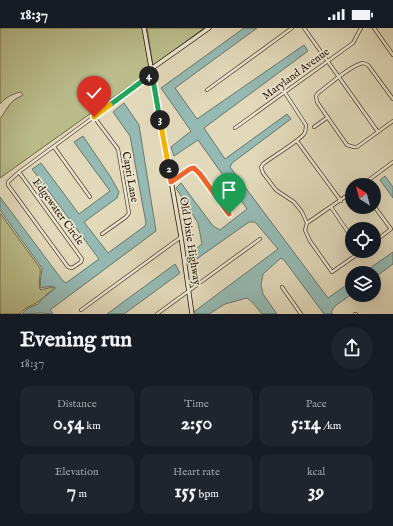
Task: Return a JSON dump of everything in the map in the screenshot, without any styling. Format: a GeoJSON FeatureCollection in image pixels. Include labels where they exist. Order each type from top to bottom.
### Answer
{"type":"FeatureCollection","features":[{"type":"Feature","properties":{"kind":"street","name":"Old Dixie Highway"},"geometry":{"type":"LineString","coordinates":[[144,28],[181,237],[192,313]]}},
{"type":"Feature","properties":{"kind":"street"},"geometry":{"type":"LineString","coordinates":[[19,172],[94,117],[209,28]]}},
{"type":"Feature","properties":{"kind":"street"},"geometry":{"type":"LineString","coordinates":[[206,90],[292,28]]}},
{"type":"Feature","properties":{"kind":"street"},"geometry":{"type":"LineString","coordinates":[[304,28],[338,78],[378,132]]}},
{"type":"Feature","properties":{"kind":"street","name":"Maryland Avenue"},"geometry":{"type":"LineString","coordinates":[[235,128],[353,43],[361,28]]}},
{"type":"Feature","properties":{"kind":"street"},"geometry":{"type":"LineString","coordinates":[[374,28],[393,55]]}},
{"type":"Feature","properties":{"kind":"street"},"geometry":{"type":"LineString","coordinates":[[393,99],[366,64],[360,63],[318,92],[316,96],[317,102],[350,146],[357,147],[393,121]]}},
{"type":"Feature","properties":{"kind":"street"},"geometry":{"type":"LineString","coordinates":[[284,93],[306,125],[306,130],[297,141],[263,164],[261,167],[263,173],[276,190],[294,202],[302,212],[307,223]]}},
{"type":"Feature","properties":{"kind":"street","name":"Capri Lane"},"geometry":{"type":"LineString","coordinates":[[94,117],[118,149],[129,212],[126,217],[102,234]]}},
{"type":"Feature","properties":{"kind":"street"},"geometry":{"type":"LineString","coordinates":[[314,127],[328,117]]}},
{"type":"Feature","properties":{"kind":"street"},"geometry":{"type":"LineString","coordinates":[[297,141],[341,201]]}},
{"type":"Feature","properties":{"kind":"street"},"geometry":{"type":"LineString","coordinates":[[54,147],[90,197]]}},
{"type":"Feature","properties":{"kind":"street"},"geometry":{"type":"LineString","coordinates":[[371,178],[393,162]]}},
{"type":"Feature","properties":{"kind":"street"},"geometry":{"type":"LineString","coordinates":[[171,182],[190,169],[194,168],[229,214]]}},
{"type":"Feature","properties":{"kind":"street","name":"Edgewater Circle"},"geometry":{"type":"LineString","coordinates":[[19,172],[82,259],[81,262],[72,268],[68,267],[8,185],[8,182],[19,172]]}},
{"type":"Feature","properties":{"kind":"street"},"geometry":{"type":"LineString","coordinates":[[345,198],[307,223],[305,230],[310,241],[332,272],[351,258]]}},
{"type":"Feature","properties":{"kind":"street"},"geometry":{"type":"LineString","coordinates":[[331,207],[345,228]]}},
{"type":"Feature","properties":{"kind":"street"},"geometry":{"type":"LineString","coordinates":[[380,214],[391,229],[381,237]]}},
{"type":"Feature","properties":{"kind":"street"},"geometry":{"type":"LineString","coordinates":[[81,310],[181,237]]}},
{"type":"Feature","properties":{"kind":"street"},"geometry":{"type":"LineString","coordinates":[[157,314],[260,239]]}},
{"type":"Feature","properties":{"kind":"street"},"geometry":{"type":"LineString","coordinates":[[282,287],[301,314]]}},
{"type":"Feature","properties":{"kind":"green space"},"geometry":{"type":"Polygon","coordinates":[[[0,28],[143,28],[150,71],[0,178],[0,119],[10,104],[23,95],[21,92],[15,94],[0,104],[0,28]]]}},
{"type":"Feature","properties":{"kind":"green space"},"geometry":{"type":"Polygon","coordinates":[[[147,28],[204,28],[153,66],[147,28]]]}},
{"type":"Feature","properties":{"kind":"green space"},"geometry":{"type":"Polygon","coordinates":[[[0,213],[40,268],[40,289],[54,288],[20,314],[0,314],[0,213]]]}},
{"type":"Feature","properties":{"kind":"water"},"geometry":{"type":"Polygon","coordinates":[[[244,28],[257,28],[175,88],[197,119],[304,45],[308,51],[204,128],[225,159],[287,114],[291,119],[232,163],[230,167],[328,298],[345,286],[345,299],[335,306],[331,312],[333,314],[324,314],[281,258],[263,274],[261,285],[263,294],[277,314],[262,314],[247,298],[225,304],[209,314],[191,314],[278,249],[255,222],[249,222],[191,263],[189,254],[202,244],[198,223],[176,188],[181,183],[213,226],[220,230],[247,209],[198,140],[174,156],[171,147],[191,131],[161,88],[244,28]]]}},
{"type":"Feature","properties":{"kind":"water"},"geometry":{"type":"Polygon","coordinates":[[[124,103],[139,125],[156,231],[50,310],[53,314],[22,314],[28,308],[38,304],[56,288],[52,286],[41,288],[40,283],[42,268],[0,210],[0,197],[66,283],[99,259],[32,169],[41,163],[79,214],[110,191],[74,142],[83,136],[119,192],[117,198],[84,222],[108,253],[145,226],[146,223],[130,136],[113,112],[124,103]]]}},
{"type":"Feature","properties":{"kind":"water"},"geometry":{"type":"Polygon","coordinates":[[[385,176],[393,187],[393,198],[381,181],[381,179],[385,176]]]}},
{"type":"Feature","properties":{"kind":"water"},"geometry":{"type":"Polygon","coordinates":[[[393,252],[393,264],[381,273],[381,266],[373,266],[393,252]]]}},
{"type":"Feature","properties":{"kind":"water"},"geometry":{"type":"Polygon","coordinates":[[[175,264],[180,273],[124,314],[107,314],[175,264]]]}},
{"type":"Feature","properties":{"kind":"route"},"geometry":{"type":"LineString","coordinates":[[94,117],[152,74],[171,182],[190,169],[194,168],[229,214]]}}]}
